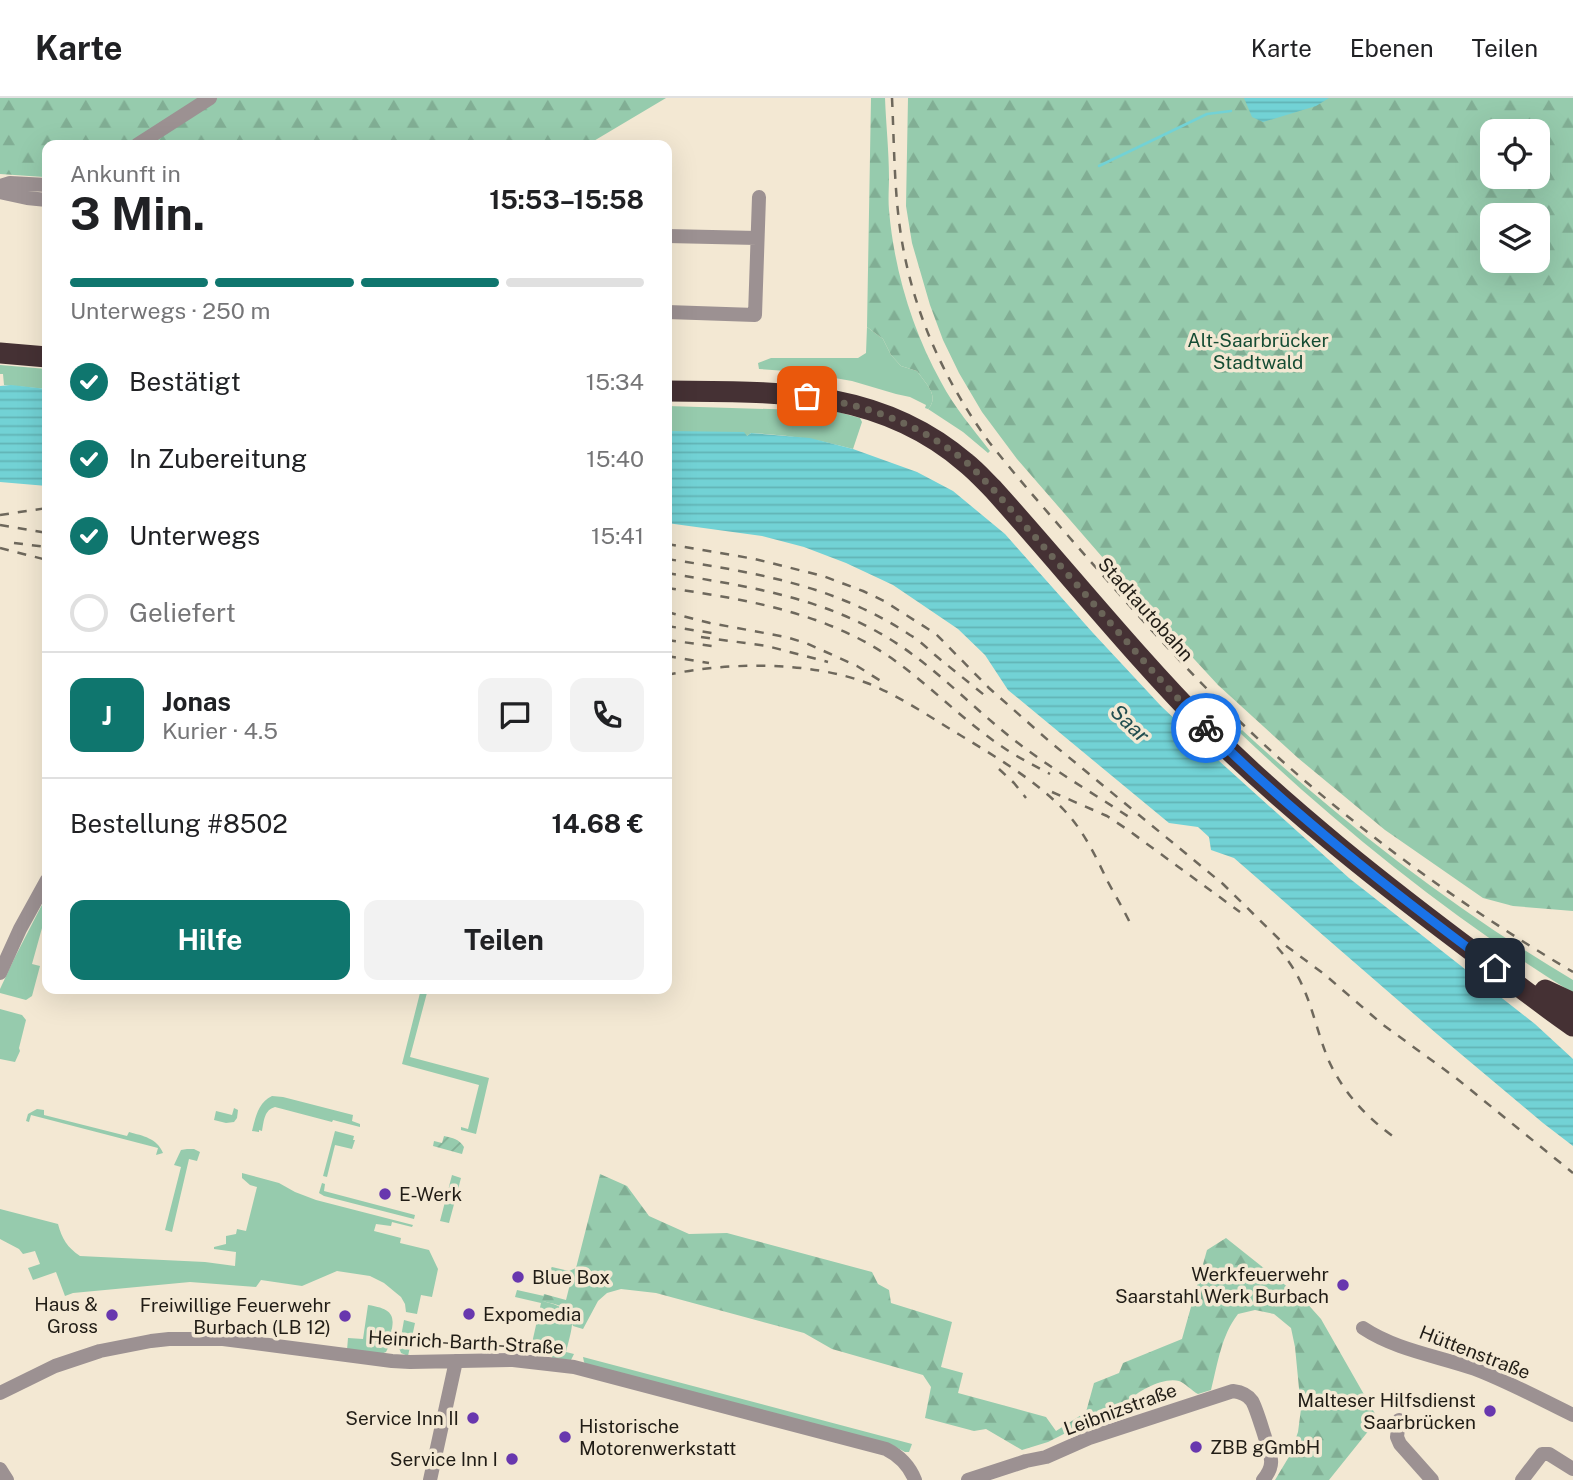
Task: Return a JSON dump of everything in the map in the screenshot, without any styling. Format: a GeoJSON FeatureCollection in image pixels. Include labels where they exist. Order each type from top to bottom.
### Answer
{"type":"FeatureCollection","features":[{"type":"Feature","properties":{"kind":"highway"},"geometry":{"type":"LineString","coordinates":[[0,340],[42,343]]}},
{"type":"Feature","properties":{"kind":"highway"},"geometry":{"type":"LineString","coordinates":[[0,353],[42,357]]}},
{"type":"Feature","properties":{"kind":"highway","name":"Stadtautobahn"},"geometry":{"type":"LineString","coordinates":[[672,377],[795,381],[848,389],[900,407],[927,420],[958,441],[1003,480],[1166,666],[1269,770],[1327,822],[1541,995]]}},
{"type":"Feature","properties":{"kind":"highway","name":"Stadtautobahn"},"geometry":{"type":"LineString","coordinates":[[672,391],[793,394],[846,402],[895,419],[950,451],[967,463],[993,489],[1156,675],[1260,780],[1379,881],[1541,995]]}},
{"type":"Feature","properties":{"kind":"highway"},"geometry":{"type":"LineString","coordinates":[[1541,995],[1573,1003]]}},
{"type":"Feature","properties":{"kind":"highway"},"geometry":{"type":"LineString","coordinates":[[1541,995],[1573,1009]]}},
{"type":"Feature","properties":{"kind":"highway"},"geometry":{"type":"LineString","coordinates":[[1541,995],[1573,1026]]}},
{"type":"Feature","properties":{"kind":"highway"},"geometry":{"type":"LineString","coordinates":[[1541,995],[1573,1036]]}},
{"type":"Feature","properties":{"kind":"street"},"geometry":{"type":"LineString","coordinates":[[145,140],[210,98]]}},
{"type":"Feature","properties":{"kind":"street"},"geometry":{"type":"LineString","coordinates":[[0,189],[10,183],[42,185]]}},
{"type":"Feature","properties":{"kind":"street"},"geometry":{"type":"LineString","coordinates":[[0,189],[27,198],[42,200]]}},
{"type":"Feature","properties":{"kind":"street"},"geometry":{"type":"LineString","coordinates":[[672,312],[755,315],[759,197]]}},
{"type":"Feature","properties":{"kind":"street"},"geometry":{"type":"LineString","coordinates":[[672,236],[757,238]]}},
{"type":"Feature","properties":{"kind":"street"},"geometry":{"type":"LineString","coordinates":[[0,973],[42,889]]}},
{"type":"Feature","properties":{"kind":"street","name":"Hüttenstraße"},"geometry":{"type":"LineString","coordinates":[[1363,1328],[1385,1340],[1473,1368],[1573,1415]]}},
{"type":"Feature","properties":{"kind":"street","name":"Heinrich-Barth-Straße"},"geometry":{"type":"LineString","coordinates":[[0,1393],[55,1366],[100,1351],[169,1339],[223,1339],[392,1361],[513,1360],[545,1363],[574,1367],[662,1389],[886,1449],[905,1461],[915,1480]]}},
{"type":"Feature","properties":{"kind":"street"},"geometry":{"type":"LineString","coordinates":[[429,1480],[456,1361]]}},
{"type":"Feature","properties":{"kind":"street","name":"Leibnizstraße"},"geometry":{"type":"LineString","coordinates":[[968,1480],[1046,1457],[1089,1438],[1233,1391],[1245,1394],[1252,1401],[1271,1461],[1270,1472],[1263,1480]]}},
{"type":"Feature","properties":{"kind":"street"},"geometry":{"type":"LineString","coordinates":[[1399,1420],[1397,1437],[1400,1444],[1432,1480]]}},
{"type":"Feature","properties":{"kind":"street"},"geometry":{"type":"LineString","coordinates":[[1522,1480],[1542,1454],[1549,1454],[1573,1469]]}},
{"type":"Feature","properties":{"kind":"street"},"geometry":{"type":"LineString","coordinates":[[0,1469],[7,1480]]}},
{"type":"Feature","properties":{"kind":"green space"},"geometry":{"type":"Polygon","coordinates":[[[0,98],[666,98],[595,140],[42,140],[42,177],[0,174],[0,98]]]}},
{"type":"Feature","properties":{"kind":"green space"},"geometry":{"type":"Polygon","coordinates":[[[871,98],[885,98],[891,232],[906,299],[921,341],[946,391],[990,451],[988,453],[963,432],[928,409],[932,395],[917,371],[901,366],[891,355],[883,339],[867,327],[871,98]]]}},
{"type":"Feature","properties":{"kind":"green space","name":"Alt-Saarbrücker Stadtwald"},"geometry":{"type":"Polygon","coordinates":[[[908,98],[1573,98],[1573,911],[1513,906],[1483,898],[1385,830],[1298,758],[1218,685],[1017,459],[982,412],[943,340],[912,243],[906,206],[908,98]]]}},
{"type":"Feature","properties":{"kind":"green space"},"geometry":{"type":"Polygon","coordinates":[[[867,327],[883,339],[891,355],[901,366],[917,371],[932,395],[928,409],[925,408],[926,405],[910,397],[852,381],[800,372],[759,369],[758,363],[771,358],[858,358],[866,353],[867,327]]]}},
{"type":"Feature","properties":{"kind":"green space"},"geometry":{"type":"Polygon","coordinates":[[[0,365],[42,369],[42,389],[4,385],[3,374],[0,374],[0,365]]]}},
{"type":"Feature","properties":{"kind":"green space"},"geometry":{"type":"Polygon","coordinates":[[[672,406],[834,411],[860,418],[862,422],[853,449],[778,435],[751,433],[747,436],[672,431],[672,406]]]}},
{"type":"Feature","properties":{"kind":"green space"},"geometry":{"type":"Polygon","coordinates":[[[1242,730],[1320,799],[1401,864],[1485,924],[1573,980],[1573,993],[1485,935],[1399,871],[1278,768],[1239,732],[1242,730]]]}},
{"type":"Feature","properties":{"kind":"green space"},"geometry":{"type":"Polygon","coordinates":[[[42,905],[42,928],[32,964],[40,966],[32,996],[26,1000],[0,993],[42,905]]]}},
{"type":"Feature","properties":{"kind":"green space"},"geometry":{"type":"Polygon","coordinates":[[[420,994],[427,994],[410,1057],[489,1078],[476,1134],[461,1130],[461,1127],[468,1129],[479,1085],[402,1064],[420,994]]]}},
{"type":"Feature","properties":{"kind":"green space"},"geometry":{"type":"Polygon","coordinates":[[[0,1009],[22,1015],[26,1020],[15,1062],[0,1059],[0,1009]]]}},
{"type":"Feature","properties":{"kind":"green space"},"geometry":{"type":"Polygon","coordinates":[[[272,1096],[353,1115],[352,1121],[360,1124],[360,1127],[275,1107],[267,1113],[262,1131],[252,1131],[261,1106],[272,1096]]]}},
{"type":"Feature","properties":{"kind":"green space"},"geometry":{"type":"Polygon","coordinates":[[[234,1108],[238,1110],[234,1122],[214,1120],[216,1111],[232,1115],[234,1108]]]}},
{"type":"Feature","properties":{"kind":"green space"},"geometry":{"type":"Polygon","coordinates":[[[37,1109],[44,1110],[44,1115],[127,1136],[129,1132],[144,1136],[157,1144],[163,1153],[156,1155],[158,1148],[31,1115],[29,1122],[26,1121],[28,1114],[37,1109]]]}},
{"type":"Feature","properties":{"kind":"green space"},"geometry":{"type":"Polygon","coordinates":[[[335,1131],[354,1136],[355,1140],[352,1149],[335,1145],[327,1177],[323,1176],[335,1131]]]}},
{"type":"Feature","properties":{"kind":"green space"},"geometry":{"type":"Polygon","coordinates":[[[444,1136],[460,1142],[464,1147],[462,1154],[433,1146],[434,1141],[442,1143],[444,1136]]]}},
{"type":"Feature","properties":{"kind":"green space"},"geometry":{"type":"Polygon","coordinates":[[[181,1150],[200,1152],[197,1161],[189,1159],[172,1232],[165,1230],[181,1167],[174,1165],[181,1150]]]}},
{"type":"Feature","properties":{"kind":"green space"},"geometry":{"type":"Polygon","coordinates":[[[242,1173],[279,1183],[316,1200],[413,1225],[412,1227],[392,1222],[391,1226],[376,1224],[374,1231],[401,1238],[400,1243],[429,1250],[438,1269],[432,1297],[421,1295],[417,1314],[406,1312],[401,1297],[384,1283],[370,1276],[337,1271],[302,1286],[261,1280],[256,1287],[190,1282],[65,1296],[56,1272],[33,1280],[28,1268],[40,1264],[35,1251],[23,1254],[0,1239],[0,1209],[58,1224],[66,1242],[80,1256],[235,1266],[236,1252],[214,1247],[226,1244],[226,1236],[236,1234],[237,1229],[246,1231],[257,1187],[242,1178],[242,1173]]]}},
{"type":"Feature","properties":{"kind":"green space"},"geometry":{"type":"Polygon","coordinates":[[[600,1174],[627,1186],[649,1216],[689,1234],[727,1233],[872,1272],[878,1284],[889,1290],[891,1303],[952,1322],[941,1367],[963,1373],[958,1393],[1046,1417],[1056,1431],[1086,1412],[1094,1383],[1119,1373],[1123,1363],[1182,1339],[1207,1250],[1226,1238],[1304,1300],[1321,1319],[1378,1419],[1329,1480],[1275,1480],[1290,1455],[1298,1432],[1301,1409],[1295,1347],[1291,1328],[1274,1314],[1255,1310],[1238,1314],[1232,1322],[1221,1350],[1211,1390],[1198,1394],[1179,1381],[1158,1383],[1048,1442],[1022,1450],[986,1429],[974,1431],[925,1418],[931,1387],[923,1375],[832,1349],[804,1333],[656,1293],[621,1289],[607,1293],[598,1301],[583,1329],[573,1326],[566,1310],[542,1301],[544,1294],[566,1300],[571,1280],[546,1273],[552,1267],[569,1271],[576,1268],[600,1174]]]}},
{"type":"Feature","properties":{"kind":"green space"},"geometry":{"type":"Polygon","coordinates":[[[452,1175],[461,1178],[449,1223],[440,1221],[452,1175]]]}},
{"type":"Feature","properties":{"kind":"green space"},"geometry":{"type":"Polygon","coordinates":[[[322,1183],[325,1184],[324,1191],[415,1215],[414,1219],[324,1196],[319,1193],[322,1183]]]}},
{"type":"Feature","properties":{"kind":"green space"},"geometry":{"type":"Polygon","coordinates":[[[517,1290],[544,1296],[543,1301],[569,1313],[572,1324],[566,1352],[574,1354],[571,1360],[552,1358],[554,1349],[532,1343],[541,1303],[515,1297],[517,1290]]]}},
{"type":"Feature","properties":{"kind":"green space"},"geometry":{"type":"Polygon","coordinates":[[[368,1305],[386,1310],[392,1318],[388,1348],[381,1354],[347,1350],[348,1338],[363,1339],[368,1305]]]}},
{"type":"Feature","properties":{"kind":"green space"},"geometry":{"type":"Polygon","coordinates":[[[404,1320],[415,1323],[408,1356],[401,1353],[399,1348],[404,1320]]]}},
{"type":"Feature","properties":{"kind":"green space"},"geometry":{"type":"Polygon","coordinates":[[[583,1357],[912,1444],[909,1452],[905,1452],[892,1445],[586,1365],[583,1357]]]}},
{"type":"Feature","properties":{"kind":"water"},"geometry":{"type":"Polygon","coordinates":[[[1244,98],[1329,98],[1316,106],[1263,122],[1252,117],[1244,98]]]}},
{"type":"Feature","properties":{"kind":"water"},"geometry":{"type":"Polygon","coordinates":[[[0,386],[42,388],[42,486],[0,482],[0,386]]]}},
{"type":"Feature","properties":{"kind":"water","name":"Saar"},"geometry":{"type":"Polygon","coordinates":[[[672,431],[744,432],[747,436],[751,433],[810,438],[853,449],[917,472],[953,491],[1005,534],[1161,706],[1218,760],[1349,878],[1535,1024],[1573,1059],[1573,1146],[1437,1034],[1234,858],[1211,850],[1209,837],[1198,827],[1169,823],[1008,690],[985,655],[958,629],[893,585],[804,547],[762,536],[672,524],[672,431]]]}},
{"type":"Feature","properties":{"kind":"waterway"},"geometry":{"type":"LineString","coordinates":[[1099,166],[1207,114],[1231,111]]}},
{"type":"Feature","properties":{"kind":"railway"},"geometry":{"type":"LineString","coordinates":[[892,98],[897,206],[904,251],[919,310],[942,365],[989,442],[1043,507],[1192,673],[1290,768],[1357,824],[1427,877],[1573,972]]}},
{"type":"Feature","properties":{"kind":"railway"},"geometry":{"type":"LineString","coordinates":[[0,515],[42,509]]}},
{"type":"Feature","properties":{"kind":"railway"},"geometry":{"type":"LineString","coordinates":[[0,525],[42,532]]}},
{"type":"Feature","properties":{"kind":"railway"},"geometry":{"type":"LineString","coordinates":[[14,543],[42,546]]}},
{"type":"Feature","properties":{"kind":"railway"},"geometry":{"type":"LineString","coordinates":[[672,545],[755,559],[823,576],[884,601],[936,634],[989,688],[1049,741],[1223,884],[1285,945],[1573,1173]]}},
{"type":"Feature","properties":{"kind":"railway"},"geometry":{"type":"LineString","coordinates":[[0,548],[42,559]]}},
{"type":"Feature","properties":{"kind":"railway"},"geometry":{"type":"LineString","coordinates":[[672,560],[793,583],[852,604],[917,639],[989,699]]}},
{"type":"Feature","properties":{"kind":"railway"},"geometry":{"type":"LineString","coordinates":[[672,574],[748,587],[800,600],[826,608],[876,631],[930,668],[1028,750],[1129,817]]}},
{"type":"Feature","properties":{"kind":"railway"},"geometry":{"type":"LineString","coordinates":[[672,589],[785,610],[842,630],[894,660],[992,740],[1050,774]]}},
{"type":"Feature","properties":{"kind":"railway"},"geometry":{"type":"LineString","coordinates":[[672,613],[806,643],[857,666],[884,683]]}},
{"type":"Feature","properties":{"kind":"railway"},"geometry":{"type":"LineString","coordinates":[[672,627],[712,633]]}},
{"type":"Feature","properties":{"kind":"railway"},"geometry":{"type":"LineString","coordinates":[[701,637],[767,646],[828,662]]}},
{"type":"Feature","properties":{"kind":"railway"},"geometry":{"type":"LineString","coordinates":[[672,641],[712,646]]}},
{"type":"Feature","properties":{"kind":"railway"},"geometry":{"type":"LineString","coordinates":[[672,657],[709,663]]}},
{"type":"Feature","properties":{"kind":"railway"},"geometry":{"type":"LineString","coordinates":[[672,674],[741,666],[794,667],[844,676],[867,683],[903,700],[1015,770],[1064,810],[1089,844],[1131,925]]}},
{"type":"Feature","properties":{"kind":"railway"},"geometry":{"type":"LineString","coordinates":[[999,769],[1026,798]]}},
{"type":"Feature","properties":{"kind":"railway"},"geometry":{"type":"LineString","coordinates":[[1052,792],[1107,816],[1240,912]]}},
{"type":"Feature","properties":{"kind":"railway"},"geometry":{"type":"LineString","coordinates":[[1277,947],[1303,987],[1328,1059],[1341,1083],[1367,1114],[1398,1140]]}},
{"type":"Feature","properties":{"kind":"way so far"},"geometry":{"type":"LineString","coordinates":[[807,396],[846,402],[895,419],[936,441],[967,463],[1206,728]]}},
{"type":"Feature","properties":{"kind":"place","name":"E-Werk"},"geometry":{"type":"Point","coordinates":[385,1194]}},
{"type":"Feature","properties":{"kind":"place","name":"Blue Box"},"geometry":{"type":"Point","coordinates":[518,1277]}},
{"type":"Feature","properties":{"kind":"place","name":"Werkfeuerwehr Saarstahl Werk Burbach"},"geometry":{"type":"Point","coordinates":[1343,1285]}},
{"type":"Feature","properties":{"kind":"place","name":"Expomedia"},"geometry":{"type":"Point","coordinates":[469,1314]}},
{"type":"Feature","properties":{"kind":"place","name":"Haus & Gross"},"geometry":{"type":"Point","coordinates":[112,1315]}},
{"type":"Feature","properties":{"kind":"place","name":"Freiwillige Feuerwehr Burbach (LB 12)"},"geometry":{"type":"Point","coordinates":[345,1316]}},
{"type":"Feature","properties":{"kind":"place","name":"Malteser Hilfsdienst Saarbrücken"},"geometry":{"type":"Point","coordinates":[1490,1411]}},
{"type":"Feature","properties":{"kind":"place","name":"Service Inn II"},"geometry":{"type":"Point","coordinates":[473,1418]}},
{"type":"Feature","properties":{"kind":"place","name":"Historische Motorenwerkstatt"},"geometry":{"type":"Point","coordinates":[565,1437]}},
{"type":"Feature","properties":{"kind":"place","name":"ZBB gGmbH"},"geometry":{"type":"Point","coordinates":[1196,1447]}},
{"type":"Feature","properties":{"kind":"place","name":"Service Inn I"},"geometry":{"type":"Point","coordinates":[512,1459]}},
{"type":"Feature","properties":{"kind":"route"},"geometry":{"type":"LineString","coordinates":[[1206,728],[1319,832],[1495,968]]}}]}
